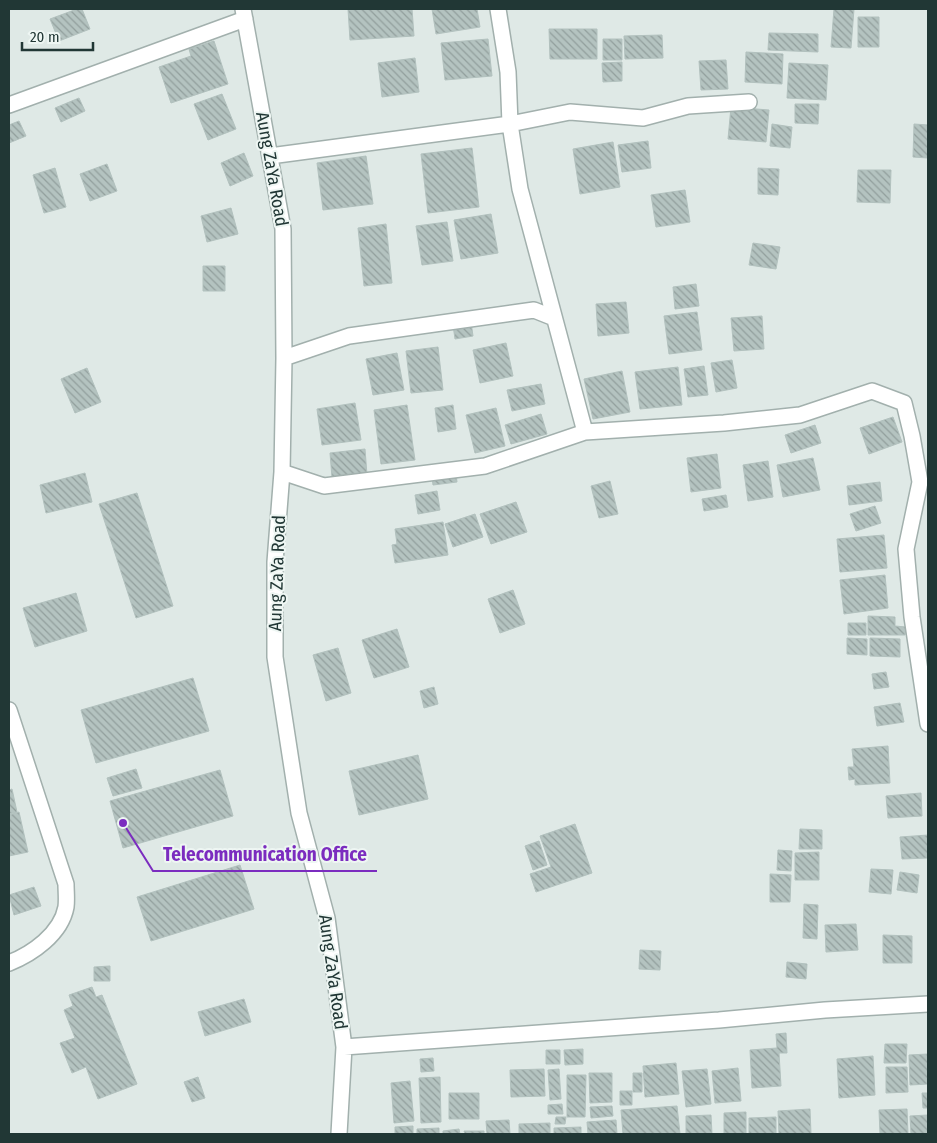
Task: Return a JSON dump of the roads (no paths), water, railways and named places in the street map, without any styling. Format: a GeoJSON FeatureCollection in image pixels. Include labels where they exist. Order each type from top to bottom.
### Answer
{"type":"FeatureCollection","features":[{"type":"Feature","properties":{"kind":"street"},"geometry":{"type":"LineString","coordinates":[[498,9],[508,72],[510,124],[520,190],[585,432]]}},
{"type":"Feature","properties":{"kind":"street"},"geometry":{"type":"LineString","coordinates":[[9,105],[244,14]]}},
{"type":"Feature","properties":{"kind":"street","name":"Aung ZaYa Road"},"geometry":{"type":"LineString","coordinates":[[244,14],[283,229],[285,300],[282,472],[275,562],[275,657],[299,813],[327,918],[344,1047],[339,1134]]}},
{"type":"Feature","properties":{"kind":"street"},"geometry":{"type":"LineString","coordinates":[[270,156],[510,124],[570,112],[643,118],[688,106],[749,102]]}},
{"type":"Feature","properties":{"kind":"street"},"geometry":{"type":"LineString","coordinates":[[284,358],[349,336],[534,310],[554,318]]}},
{"type":"Feature","properties":{"kind":"street"},"geometry":{"type":"LineString","coordinates":[[282,472],[324,486],[476,468],[585,432],[724,423],[800,415],[872,391],[904,403],[920,482],[906,550],[912,617],[928,724]]}},
{"type":"Feature","properties":{"kind":"street"},"geometry":{"type":"LineString","coordinates":[[9,710],[66,884],[66,908],[58,926],[41,944],[22,958],[9,963]]}},
{"type":"Feature","properties":{"kind":"street"},"geometry":{"type":"LineString","coordinates":[[344,1047],[719,1020],[825,1010],[928,1004]]}},
{"type":"Feature","properties":{"kind":"place","name":"Telecommunication Office"},"geometry":{"type":"Point","coordinates":[123,823]}}]}
